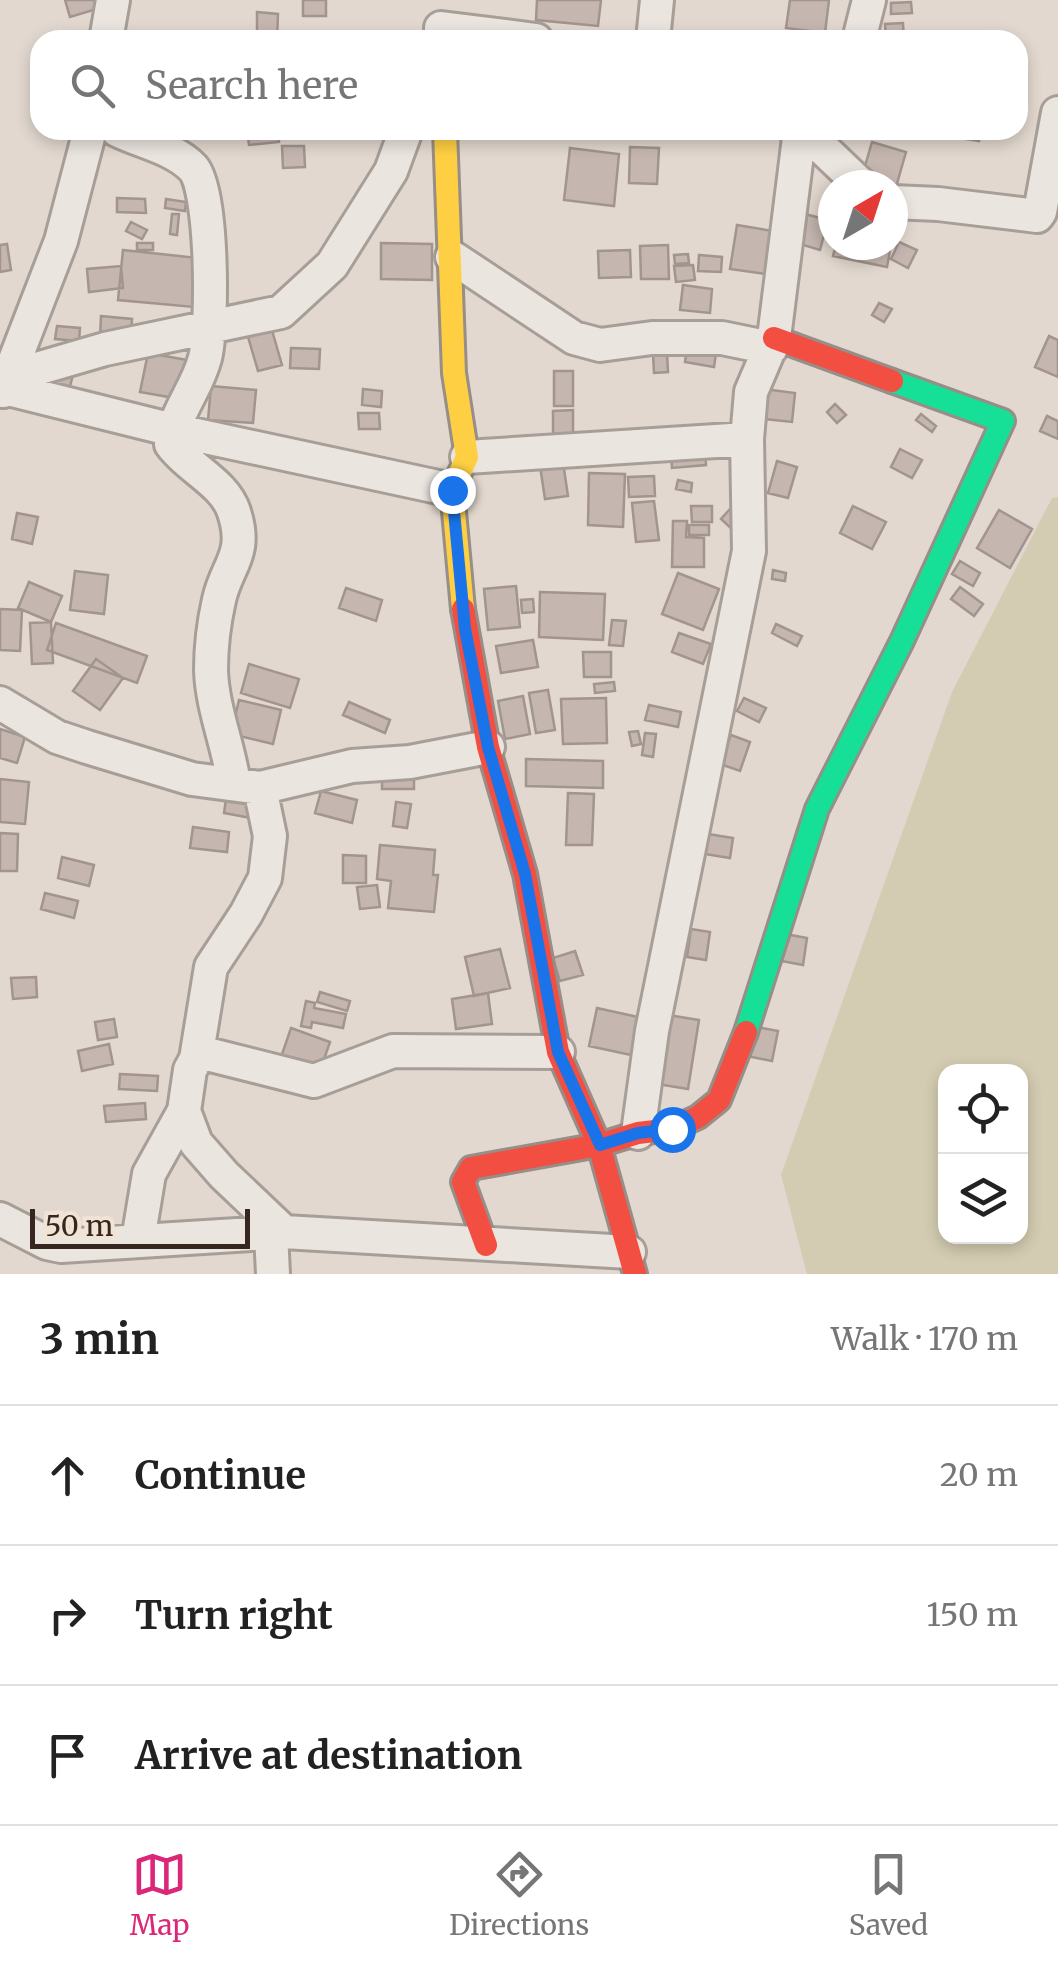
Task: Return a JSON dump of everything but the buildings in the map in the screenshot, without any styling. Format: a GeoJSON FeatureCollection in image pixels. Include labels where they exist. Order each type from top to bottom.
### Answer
{"type":"FeatureCollection","features":[{"type":"Feature","properties":{"kind":"street"},"geometry":{"type":"LineString","coordinates":[[108,30],[113,0]]}},
{"type":"Feature","properties":{"kind":"street"},"geometry":{"type":"LineString","coordinates":[[654,30],[657,0]]}},
{"type":"Feature","properties":{"kind":"street"},"geometry":{"type":"LineString","coordinates":[[862,30],[869,0]]}},
{"type":"Feature","properties":{"kind":"street"},"geometry":{"type":"LineString","coordinates":[[441,23],[480,30]]}},
{"type":"Feature","properties":{"kind":"street"},"geometry":{"type":"LineString","coordinates":[[908,203],[1037,216],[1058,114]]}},
{"type":"Feature","properties":{"kind":"street"},"geometry":{"type":"LineString","coordinates":[[4,388],[61,242],[87,140]]}},
{"type":"Feature","properties":{"kind":"street"},"geometry":{"type":"LineString","coordinates":[[138,1240],[149,1174],[184,1111],[210,967],[246,914],[264,878],[270,836],[247,786],[211,672],[218,602],[234,567],[239,539],[233,508],[171,444],[173,430],[204,363],[209,278],[203,184],[192,168],[141,140]]}},
{"type":"Feature","properties":{"kind":"street"},"geometry":{"type":"LineString","coordinates":[[4,388],[105,349],[281,312],[332,265],[392,171],[403,140]]}},
{"type":"Feature","properties":{"kind":"street"},"geometry":{"type":"LineString","coordinates":[[0,1219],[61,1246],[278,1233],[486,1245],[632,1263],[600,1145],[558,1052],[525,874],[488,747],[465,629],[452,490],[467,457],[454,373],[446,140]]}},
{"type":"Feature","properties":{"kind":"street"},"geometry":{"type":"LineString","coordinates":[[638,1133],[652,1030],[749,551],[747,438],[752,392],[773,343],[812,140]]}},
{"type":"Feature","properties":{"kind":"street"},"geometry":{"type":"LineString","coordinates":[[819,140],[847,170]]}},
{"type":"Feature","properties":{"kind":"street"},"geometry":{"type":"LineString","coordinates":[[452,256],[548,323],[600,346],[652,338],[773,343],[1004,421],[902,641],[817,809],[741,1048],[718,1100],[698,1117],[672,1129],[471,1168],[464,1182],[486,1245]]}},
{"type":"Feature","properties":{"kind":"street"},"geometry":{"type":"LineString","coordinates":[[4,388],[173,430],[452,490]]}},
{"type":"Feature","properties":{"kind":"street"},"geometry":{"type":"LineString","coordinates":[[467,457],[747,438]]}},
{"type":"Feature","properties":{"kind":"street"},"geometry":{"type":"LineString","coordinates":[[0,703],[57,737],[192,779],[247,786],[488,747]]}},
{"type":"Feature","properties":{"kind":"street"},"geometry":{"type":"LineString","coordinates":[[196,1059],[207,1054],[314,1081],[393,1051],[558,1052]]}},
{"type":"Feature","properties":{"kind":"street"},"geometry":{"type":"LineString","coordinates":[[184,1111],[196,1143],[278,1233]]}},
{"type":"Feature","properties":{"kind":"street"},"geometry":{"type":"LineString","coordinates":[[272,1274],[278,1233]]}},
{"type":"Feature","properties":{"kind":"shaded area"},"geometry":{"type":"Polygon","coordinates":[[[1058,497],[1058,1274],[807,1274],[781,1175],[952,692],[1052,498],[1058,497]]]}},
{"type":"Feature","properties":{"kind":"traffic: fast"},"geometry":{"type":"LineString","coordinates":[[746,1032],[817,809],[902,641],[1003,421],[892,381]]}},
{"type":"Feature","properties":{"kind":"traffic: slow"},"geometry":{"type":"LineString","coordinates":[[445,140],[454,373],[467,457],[452,490],[463,609]]}},
{"type":"Feature","properties":{"kind":"traffic: jam"},"geometry":{"type":"LineString","coordinates":[[774,338],[892,381]]}},
{"type":"Feature","properties":{"kind":"traffic: jam"},"geometry":{"type":"LineString","coordinates":[[463,609],[488,747],[525,874],[558,1052],[599,1145],[635,1274]]}},
{"type":"Feature","properties":{"kind":"traffic: jam"},"geometry":{"type":"LineString","coordinates":[[486,1245],[463,1182],[471,1168],[672,1129],[698,1117],[719,1100],[746,1032]]}},
{"type":"Feature","properties":{"kind":"route"},"geometry":{"type":"LineString","coordinates":[[452,490],[465,629],[488,747],[525,874],[558,1052],[600,1145],[638,1133],[672,1129]]}}]}
